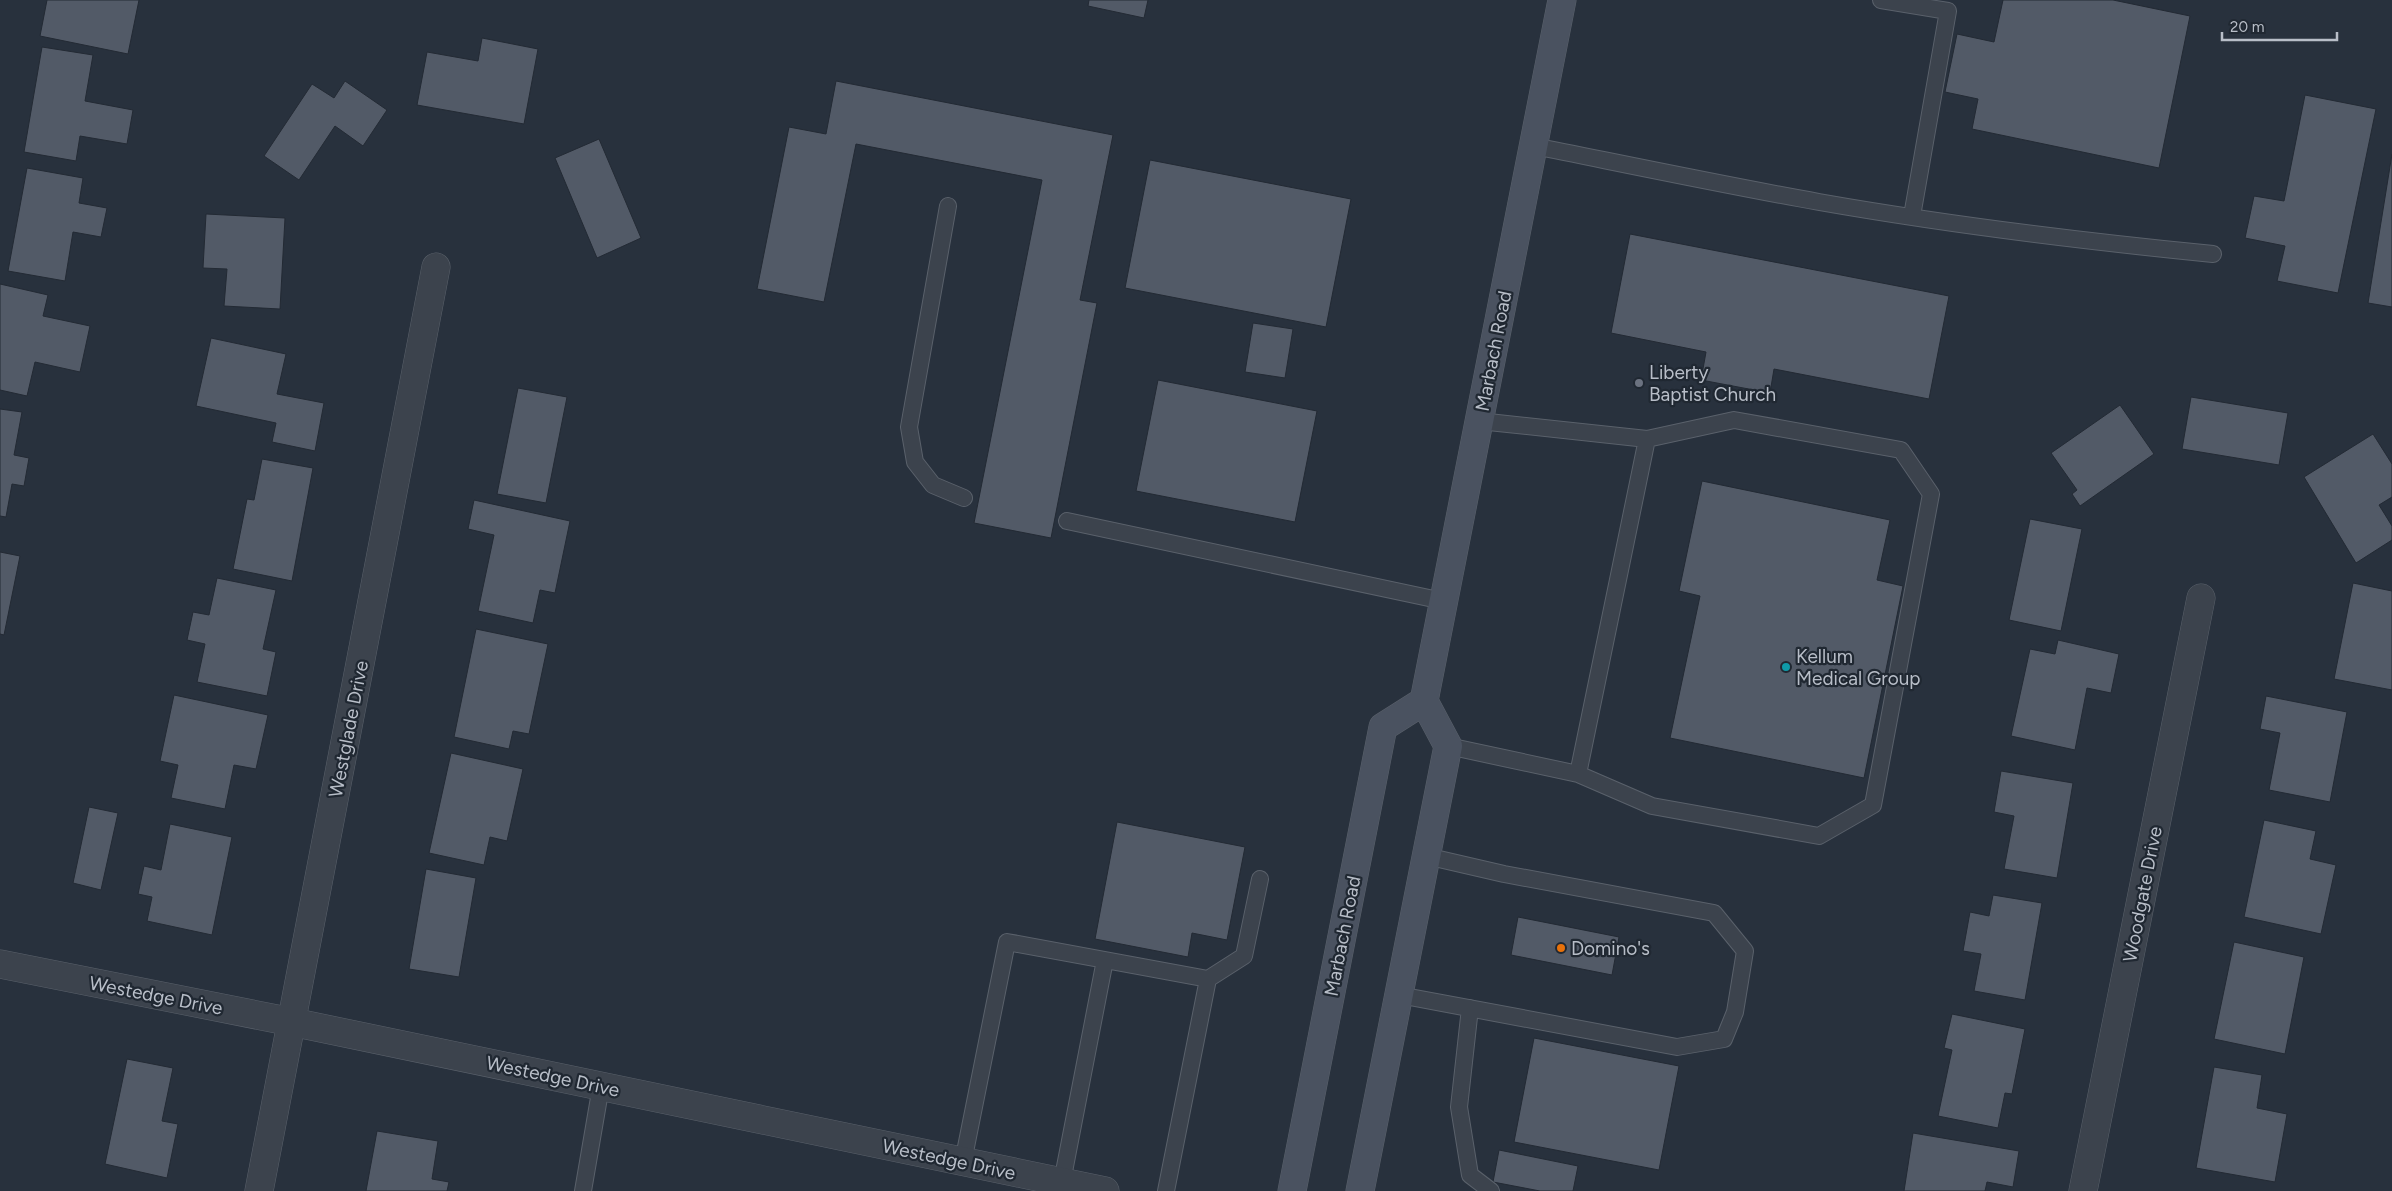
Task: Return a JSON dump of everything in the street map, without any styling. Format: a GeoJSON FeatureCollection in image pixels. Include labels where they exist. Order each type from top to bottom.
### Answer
{"type":"FeatureCollection","features":[{"type":"Feature","properties":{"kind":"main road","name":"Marbach Road"},"geometry":{"type":"LineString","coordinates":[[1292,1191],[1383,727],[1424,702],[1562,0]]}},
{"type":"Feature","properties":{"kind":"main road"},"geometry":{"type":"LineString","coordinates":[[1360,1191],[1448,746],[1424,702]]}},
{"type":"Feature","properties":{"kind":"street","name":"Westglade Drive"},"geometry":{"type":"LineString","coordinates":[[259,1191],[436,267]]}},
{"type":"Feature","properties":{"kind":"street","name":"Woodgate Drive"},"geometry":{"type":"LineString","coordinates":[[2083,1191],[2201,598]]}},
{"type":"Feature","properties":{"kind":"street","name":"Westedge Drive"},"geometry":{"type":"LineString","coordinates":[[0,964],[292,1022],[1105,1191]]}},
{"type":"Feature","properties":{"kind":"lane"},"geometry":{"type":"LineString","coordinates":[[1881,0],[1948,11],[1912,216]]}},
{"type":"Feature","properties":{"kind":"lane"},"geometry":{"type":"LineString","coordinates":[[1534,146],[1820,202],[2091,242],[2213,254]]}},
{"type":"Feature","properties":{"kind":"lane"},"geometry":{"type":"LineString","coordinates":[[948,206],[909,427],[915,462],[933,485],[964,498]]}},
{"type":"Feature","properties":{"kind":"lane"},"geometry":{"type":"LineString","coordinates":[[1448,746],[1578,774],[1652,806],[1819,836],[1873,805],[1931,494],[1901,450],[1734,420],[1647,439],[1479,421]]}},
{"type":"Feature","properties":{"kind":"lane"},"geometry":{"type":"LineString","coordinates":[[1578,774],[1647,439]]}},
{"type":"Feature","properties":{"kind":"lane"},"geometry":{"type":"LineString","coordinates":[[1067,521],[1443,601]]}},
{"type":"Feature","properties":{"kind":"lane"},"geometry":{"type":"LineString","coordinates":[[1399,994],[1676,1047],[1724,1039],[1736,1012],[1745,951],[1714,913],[1504,874],[1426,856]]}},
{"type":"Feature","properties":{"kind":"lane"},"geometry":{"type":"LineString","coordinates":[[963,1162],[1007,942],[1208,979],[1244,956],[1260,879]]}},
{"type":"Feature","properties":{"kind":"lane"},"geometry":{"type":"LineString","coordinates":[[1062,1182],[1105,960]]}},
{"type":"Feature","properties":{"kind":"lane"},"geometry":{"type":"LineString","coordinates":[[1166,1191],[1208,979]]}},
{"type":"Feature","properties":{"kind":"lane"},"geometry":{"type":"LineString","coordinates":[[1470,1008],[1460,1107],[1470,1175],[1491,1191]]}},
{"type":"Feature","properties":{"kind":"lane"},"geometry":{"type":"LineString","coordinates":[[582,1191],[601,1086]]}},
{"type":"Feature","properties":{"kind":"building"},"geometry":{"type":"Polygon","coordinates":[[[47,0],[139,0],[128,54],[40,36],[47,0]]]}},
{"type":"Feature","properties":{"kind":"building"},"geometry":{"type":"Polygon","coordinates":[[[1089,0],[1148,0],[1144,18],[1088,6],[1089,0]]]}},
{"type":"Feature","properties":{"kind":"building"},"geometry":{"type":"Polygon","coordinates":[[[2003,0],[2113,0],[2190,16],[2159,168],[1972,129],[1978,99],[1945,92],[1957,34],[1994,42],[2003,0]]]}},
{"type":"Feature","properties":{"kind":"building"},"geometry":{"type":"Polygon","coordinates":[[[482,38],[538,49],[524,124],[417,105],[427,52],[478,61],[482,38]]]}},
{"type":"Feature","properties":{"kind":"building"},"geometry":{"type":"Polygon","coordinates":[[[42,47],[93,55],[85,101],[133,110],[127,144],[80,136],[76,161],[24,152],[42,47]]]}},
{"type":"Feature","properties":{"kind":"building"},"geometry":{"type":"Polygon","coordinates":[[[345,81],[387,110],[363,146],[335,126],[299,180],[264,156],[312,84],[334,98],[345,81]]]}},
{"type":"Feature","properties":{"kind":"building"},"geometry":{"type":"Polygon","coordinates":[[[836,81],[1113,135],[1080,300],[1097,303],[1051,538],[974,523],[1042,180],[856,144],[824,302],[757,289],[789,127],[826,134],[836,81]]]}},
{"type":"Feature","properties":{"kind":"building"},"geometry":{"type":"Polygon","coordinates":[[[2305,95],[2376,109],[2338,293],[2277,281],[2285,246],[2245,238],[2254,196],[2284,201],[2305,95]]]}},
{"type":"Feature","properties":{"kind":"building"},"geometry":{"type":"Polygon","coordinates":[[[599,139],[641,238],[597,258],[555,158],[599,139]]]}},
{"type":"Feature","properties":{"kind":"building"},"geometry":{"type":"Polygon","coordinates":[[[2392,154],[2392,307],[2368,303],[2392,154]]]}},
{"type":"Feature","properties":{"kind":"building"},"geometry":{"type":"Polygon","coordinates":[[[1150,160],[1351,199],[1326,327],[1125,288],[1150,160]]]}},
{"type":"Feature","properties":{"kind":"building"},"geometry":{"type":"Polygon","coordinates":[[[27,168],[83,178],[79,203],[107,208],[101,237],[73,232],[65,281],[8,271],[27,168]]]}},
{"type":"Feature","properties":{"kind":"building"},"geometry":{"type":"Polygon","coordinates":[[[206,214],[285,218],[280,309],[224,306],[227,269],[203,268],[206,214]]]}},
{"type":"Feature","properties":{"kind":"building"},"geometry":{"type":"Polygon","coordinates":[[[1630,234],[1949,296],[1929,399],[1774,369],[1770,393],[1701,380],[1706,352],[1611,333],[1630,234]]]}},
{"type":"Feature","properties":{"kind":"building"},"geometry":{"type":"Polygon","coordinates":[[[0,284],[48,295],[43,316],[90,326],[80,372],[35,362],[27,396],[0,390],[0,284]]]}},
{"type":"Feature","properties":{"kind":"building"},"geometry":{"type":"Polygon","coordinates":[[[1253,323],[1293,329],[1285,378],[1245,372],[1253,323]]]}},
{"type":"Feature","properties":{"kind":"building"},"geometry":{"type":"Polygon","coordinates":[[[211,338],[286,354],[277,394],[324,403],[315,451],[272,442],[276,423],[196,406],[211,338]]]}},
{"type":"Feature","properties":{"kind":"building"},"geometry":{"type":"Polygon","coordinates":[[[1158,380],[1317,411],[1295,522],[1136,491],[1158,380]]]}},
{"type":"Feature","properties":{"kind":"building"},"geometry":{"type":"Polygon","coordinates":[[[518,388],[567,397],[546,503],[497,494],[518,388]]]}},
{"type":"Feature","properties":{"kind":"building"},"geometry":{"type":"Polygon","coordinates":[[[2191,397],[2288,413],[2279,465],[2182,449],[2191,397]]]}},
{"type":"Feature","properties":{"kind":"building"},"geometry":{"type":"Polygon","coordinates":[[[2120,405],[2154,454],[2080,506],[2072,494],[2077,490],[2051,453],[2120,405]]]}},
{"type":"Feature","properties":{"kind":"building"},"geometry":{"type":"Polygon","coordinates":[[[0,409],[22,412],[14,455],[29,458],[24,486],[12,484],[6,517],[0,516],[0,409]]]}},
{"type":"Feature","properties":{"kind":"building"},"geometry":{"type":"Polygon","coordinates":[[[2373,434],[2392,464],[2392,497],[2379,505],[2392,526],[2392,540],[2356,563],[2304,477],[2373,434]]]}},
{"type":"Feature","properties":{"kind":"building"},"geometry":{"type":"Polygon","coordinates":[[[262,459],[313,468],[292,581],[233,569],[247,499],[254,500],[262,459]]]}},
{"type":"Feature","properties":{"kind":"building","name":"Kellum Medical Group"},"geometry":{"type":"Polygon","coordinates":[[[1702,481],[1890,520],[1877,580],[1903,586],[1864,778],[1670,738],[1700,596],[1679,591],[1702,481]]]}},
{"type":"Feature","properties":{"kind":"building"},"geometry":{"type":"Polygon","coordinates":[[[474,500],[570,521],[555,593],[540,590],[533,623],[478,611],[494,535],[468,529],[474,500]]]}},
{"type":"Feature","properties":{"kind":"building"},"geometry":{"type":"Polygon","coordinates":[[[2030,519],[2082,529],[2061,631],[2009,620],[2030,519]]]}},
{"type":"Feature","properties":{"kind":"building"},"geometry":{"type":"Polygon","coordinates":[[[0,552],[20,556],[4,635],[0,634],[0,552]]]}},
{"type":"Feature","properties":{"kind":"building"},"geometry":{"type":"Polygon","coordinates":[[[217,578],[276,590],[263,649],[276,652],[267,696],[197,682],[205,644],[187,640],[193,612],[209,615],[217,578]]]}},
{"type":"Feature","properties":{"kind":"building"},"geometry":{"type":"Polygon","coordinates":[[[2353,583],[2392,591],[2392,690],[2334,679],[2353,583]]]}},
{"type":"Feature","properties":{"kind":"building"},"geometry":{"type":"Polygon","coordinates":[[[476,629],[548,644],[529,734],[513,731],[509,749],[454,737],[476,629]]]}},
{"type":"Feature","properties":{"kind":"building"},"geometry":{"type":"Polygon","coordinates":[[[2058,640],[2119,654],[2111,693],[2087,688],[2075,750],[2011,736],[2030,649],[2055,654],[2058,640]]]}},
{"type":"Feature","properties":{"kind":"building"},"geometry":{"type":"Polygon","coordinates":[[[174,695],[268,715],[256,769],[234,765],[225,809],[171,798],[178,765],[160,761],[174,695]]]}},
{"type":"Feature","properties":{"kind":"building"},"geometry":{"type":"Polygon","coordinates":[[[2266,696],[2347,712],[2330,802],[2269,790],[2280,733],[2260,729],[2266,696]]]}},
{"type":"Feature","properties":{"kind":"building"},"geometry":{"type":"Polygon","coordinates":[[[451,753],[523,769],[507,841],[490,837],[484,865],[429,853],[451,753]]]}},
{"type":"Feature","properties":{"kind":"building"},"geometry":{"type":"Polygon","coordinates":[[[2001,771],[2073,783],[2057,878],[2004,869],[2014,816],[1994,812],[2001,771]]]}},
{"type":"Feature","properties":{"kind":"building"},"geometry":{"type":"Polygon","coordinates":[[[89,807],[118,813],[101,890],[73,883],[89,807]]]}},
{"type":"Feature","properties":{"kind":"building"},"geometry":{"type":"Polygon","coordinates":[[[2264,820],[2316,831],[2310,859],[2336,865],[2321,934],[2244,917],[2264,820]]]}},
{"type":"Feature","properties":{"kind":"building"},"geometry":{"type":"Polygon","coordinates":[[[1117,822],[1245,847],[1227,940],[1192,933],[1188,957],[1095,939],[1117,822]]]}},
{"type":"Feature","properties":{"kind":"building"},"geometry":{"type":"Polygon","coordinates":[[[170,824],[232,837],[212,935],[147,921],[152,897],[138,894],[144,866],[161,870],[170,824]]]}},
{"type":"Feature","properties":{"kind":"building"},"geometry":{"type":"Polygon","coordinates":[[[426,869],[476,878],[459,977],[409,969],[426,869]]]}},
{"type":"Feature","properties":{"kind":"building"},"geometry":{"type":"Polygon","coordinates":[[[1993,895],[2042,903],[2025,1000],[1974,991],[1981,954],[1963,951],[1970,912],[1989,916],[1993,895]]]}},
{"type":"Feature","properties":{"kind":"building"},"geometry":{"type":"Polygon","coordinates":[[[1518,917],[1619,937],[1612,975],[1511,955],[1518,917]]]}},
{"type":"Feature","properties":{"kind":"building"},"geometry":{"type":"Polygon","coordinates":[[[2234,942],[2304,957],[2285,1054],[2214,1039],[2234,942]]]}},
{"type":"Feature","properties":{"kind":"building"},"geometry":{"type":"Polygon","coordinates":[[[1952,1014],[2025,1029],[2012,1094],[2005,1093],[1998,1128],[1938,1116],[1952,1050],[1944,1048],[1952,1014]]]}},
{"type":"Feature","properties":{"kind":"building"},"geometry":{"type":"Polygon","coordinates":[[[1534,1038],[1679,1066],[1659,1170],[1514,1142],[1534,1038]]]}},
{"type":"Feature","properties":{"kind":"building"},"geometry":{"type":"Polygon","coordinates":[[[127,1059],[173,1068],[162,1121],[178,1124],[167,1178],[105,1164],[127,1059]]]}},
{"type":"Feature","properties":{"kind":"building"},"geometry":{"type":"Polygon","coordinates":[[[2214,1067],[2262,1075],[2257,1108],[2287,1114],[2275,1182],[2196,1168],[2214,1067]]]}},
{"type":"Feature","properties":{"kind":"building"},"geometry":{"type":"Polygon","coordinates":[[[377,1131],[438,1141],[432,1179],[449,1182],[447,1191],[366,1191],[377,1131]]]}},
{"type":"Feature","properties":{"kind":"building"},"geometry":{"type":"Polygon","coordinates":[[[1913,1133],[2019,1151],[2013,1187],[1987,1182],[1985,1191],[1904,1191],[1913,1133]]]}},
{"type":"Feature","properties":{"kind":"building"},"geometry":{"type":"Polygon","coordinates":[[[1499,1150],[1578,1166],[1573,1191],[1540,1191],[1493,1182],[1499,1150]]]}},
{"type":"Feature","properties":{"kind":"place","name":"Liberty Baptist Church"},"geometry":{"type":"Point","coordinates":[1639,383]}},
{"type":"Feature","properties":{"kind":"place","name":"Kellum Medical Group"},"geometry":{"type":"Point","coordinates":[1786,667]}},
{"type":"Feature","properties":{"kind":"place","name":"Domino's"},"geometry":{"type":"Point","coordinates":[1561,948]}}]}
